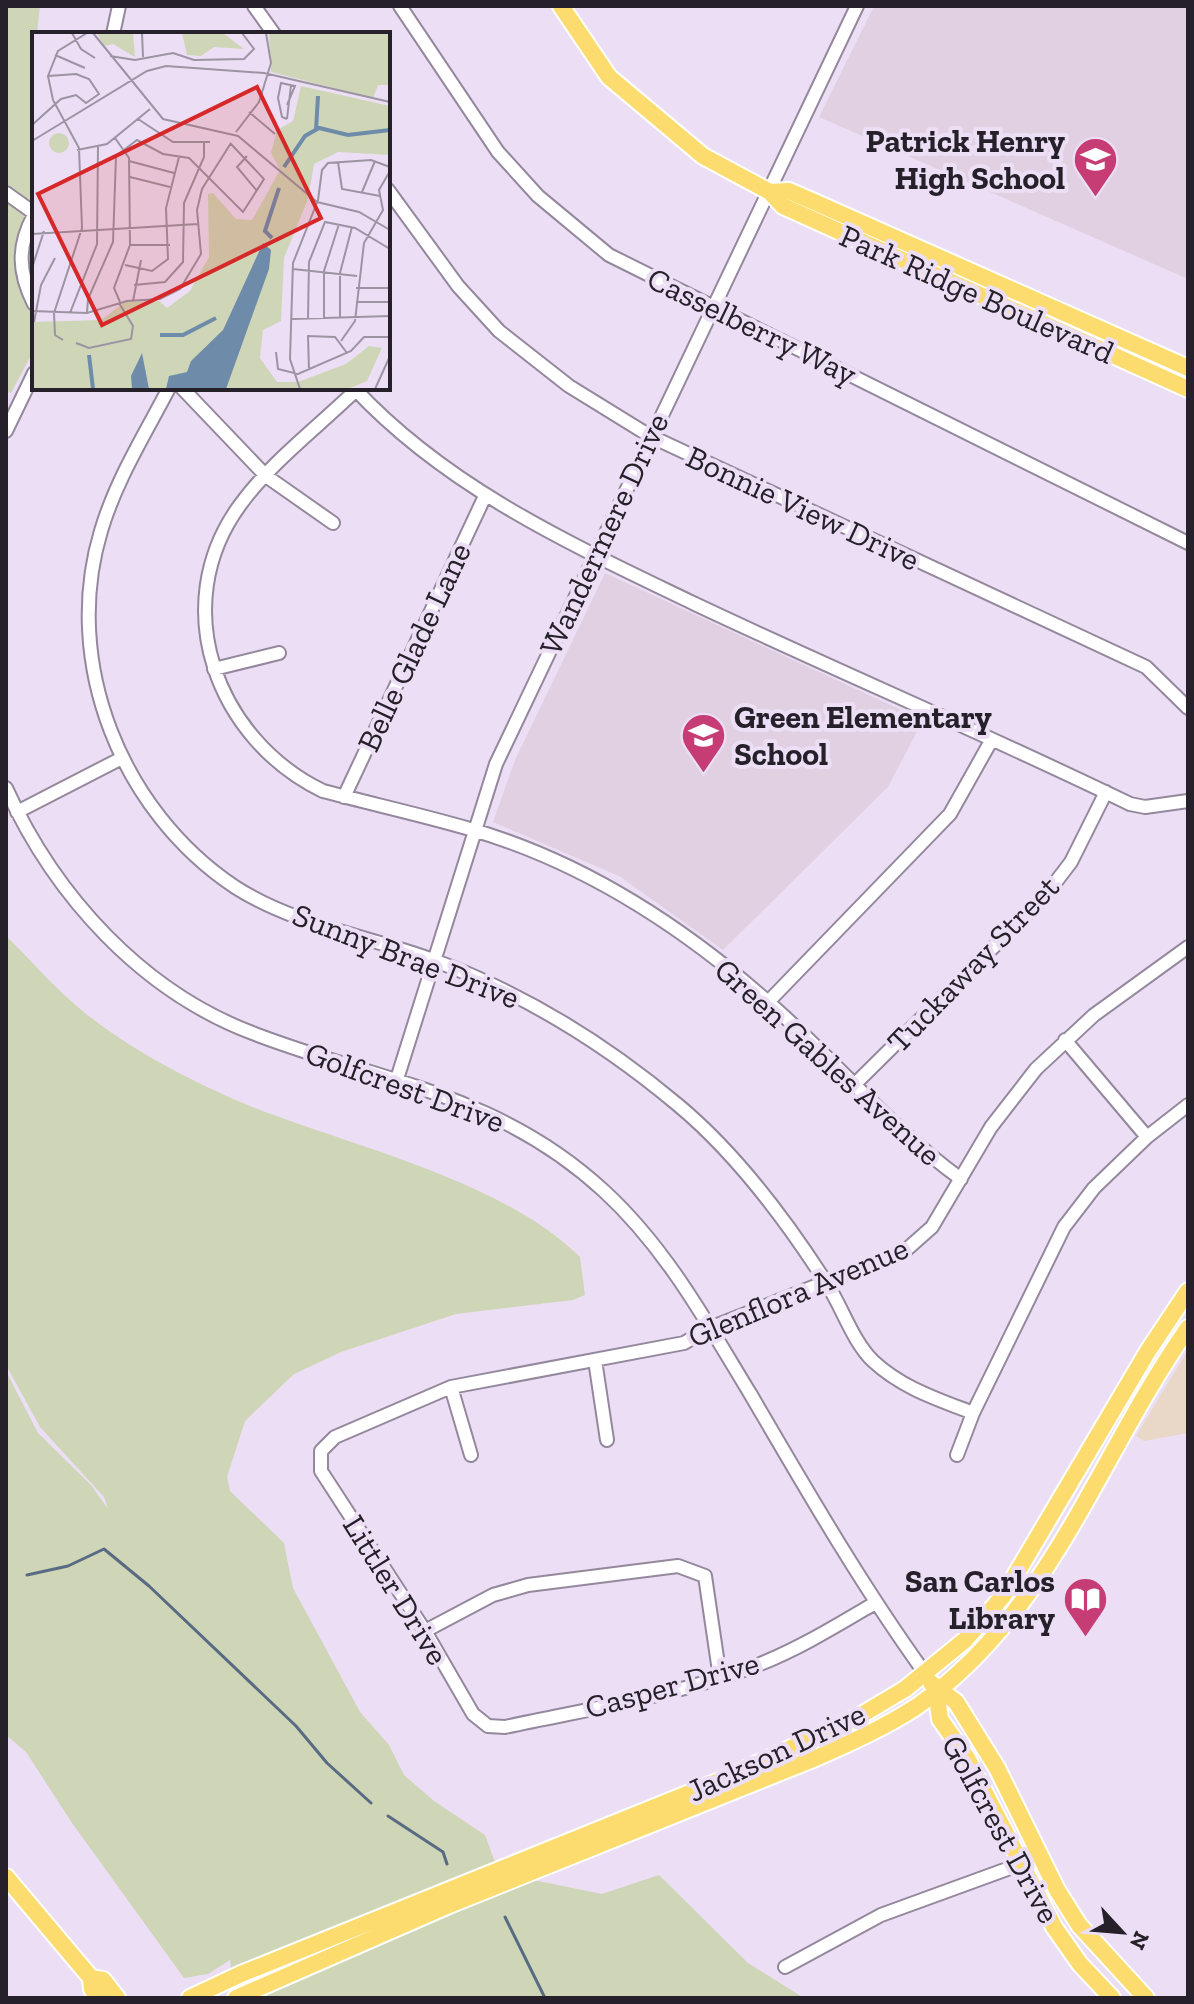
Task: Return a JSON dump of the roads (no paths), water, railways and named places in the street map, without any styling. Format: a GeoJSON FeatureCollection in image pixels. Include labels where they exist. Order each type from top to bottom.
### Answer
{"type":"FeatureCollection","features":[{"type":"Feature","properties":{"kind":"main road","name":"Park Ridge Boulevard"},"geometry":{"type":"LineString","coordinates":[[561,6],[609,77],[653,117],[703,156],[770,192],[783,206],[1188,389]]}},
{"type":"Feature","properties":{"kind":"main road","name":"Park Ridge Boulevard"},"geometry":{"type":"LineString","coordinates":[[770,192],[789,191],[1188,368]]}},
{"type":"Feature","properties":{"kind":"main road","name":"Jackson Drive"},"geometry":{"type":"LineString","coordinates":[[190,1998],[241,1974],[736,1774],[858,1717],[905,1689],[965,1640],[1003,1596],[1028,1559],[1148,1351],[1188,1291]]}},
{"type":"Feature","properties":{"kind":"main road","name":"Jackson Drive"},"geometry":{"type":"LineString","coordinates":[[236,1998],[449,1905],[818,1757],[868,1734],[936,1690],[986,1647],[1037,1583],[1188,1328]]}},
{"type":"Feature","properties":{"kind":"main road","name":"Golfcrest Drive"},"geometry":{"type":"LineString","coordinates":[[924,1672],[936,1690],[956,1702],[964,1714],[1012,1793],[1038,1853],[1079,1925],[1146,1998]]}},
{"type":"Feature","properties":{"kind":"main road","name":"Golfcrest Drive"},"geometry":{"type":"LineString","coordinates":[[936,1690],[940,1719],[967,1758],[1054,1927],[1080,1964],[1112,1998]]}},
{"type":"Feature","properties":{"kind":"main road"},"geometry":{"type":"LineString","coordinates":[[6,1877],[91,1978],[92,1989],[99,1998]]}},
{"type":"Feature","properties":{"kind":"main road"},"geometry":{"type":"LineString","coordinates":[[91,1978],[103,1980],[117,1998]]}},
{"type":"Feature","properties":{"kind":"street"},"geometry":{"type":"LineString","coordinates":[[113,32],[119,6]]}},
{"type":"Feature","properties":{"kind":"street"},"geometry":{"type":"LineString","coordinates":[[254,6],[273,32]]}},
{"type":"Feature","properties":{"kind":"street","name":"Casselberry Way"},"geometry":{"type":"LineString","coordinates":[[400,6],[498,152],[538,196],[609,255],[1188,543]]}},
{"type":"Feature","properties":{"kind":"street","name":"Wandermere Drive"},"geometry":{"type":"LineString","coordinates":[[397,1079],[432,959],[496,764],[857,6]]}},
{"type":"Feature","properties":{"kind":"street"},"geometry":{"type":"LineString","coordinates":[[6,193],[32,212]]}},
{"type":"Feature","properties":{"kind":"street","name":"Bonnie View Drive"},"geometry":{"type":"LineString","coordinates":[[390,193],[458,286],[499,331],[569,386],[650,436],[1146,667],[1188,708]]}},
{"type":"Feature","properties":{"kind":"street"},"geometry":{"type":"LineString","coordinates":[[32,218],[24,233],[21,258],[21,272],[32,299]]}},
{"type":"Feature","properties":{"kind":"street"},"geometry":{"type":"LineString","coordinates":[[6,431],[32,377]]}},
{"type":"Feature","properties":{"kind":"street","name":"Sunny Brae Drive"},"geometry":{"type":"LineString","coordinates":[[168,390],[112,499],[92,577],[89,621],[93,670],[112,738],[140,791],[169,830],[236,887],[296,916],[432,959],[548,1012],[605,1048],[681,1108],[769,1200],[827,1284],[870,1359],[907,1387],[973,1413]]}},
{"type":"Feature","properties":{"kind":"street"},"geometry":{"type":"LineString","coordinates":[[184,390],[266,476],[333,523]]}},
{"type":"Feature","properties":{"kind":"street","name":"Green Gables Avenue"},"geometry":{"type":"LineString","coordinates":[[354,390],[239,506],[213,563],[206,617],[214,669],[244,730],[260,748],[300,781],[344,797],[473,829],[570,868],[632,900],[768,1002],[917,1148],[961,1179]]}},
{"type":"Feature","properties":{"kind":"street"},"geometry":{"type":"LineString","coordinates":[[356,390],[390,424],[485,496],[594,555],[1130,804],[1145,807],[1188,801]]}},
{"type":"Feature","properties":{"kind":"street","name":"Belle Glade Lane"},"geometry":{"type":"LineString","coordinates":[[344,797],[485,496]]}},
{"type":"Feature","properties":{"kind":"street"},"geometry":{"type":"LineString","coordinates":[[214,669],[279,653]]}},
{"type":"Feature","properties":{"kind":"street"},"geometry":{"type":"LineString","coordinates":[[768,1002],[950,814],[991,741]]}},
{"type":"Feature","properties":{"kind":"street"},"geometry":{"type":"LineString","coordinates":[[17,812],[122,758]]}},
{"type":"Feature","properties":{"kind":"street","name":"Golfcrest Drive"},"geometry":{"type":"LineString","coordinates":[[6,788],[59,883],[104,934],[163,985],[254,1034],[482,1109],[565,1159],[642,1229],[686,1287],[875,1603],[924,1672]]}},
{"type":"Feature","properties":{"kind":"street","name":"Tuckaway Street"},"geometry":{"type":"LineString","coordinates":[[854,1085],[1045,896],[1071,862],[1106,792]]}},
{"type":"Feature","properties":{"kind":"street","name":"Glenflora Avenue"},"geometry":{"type":"LineString","coordinates":[[335,1437],[451,1387],[684,1343],[710,1328],[827,1284],[917,1244],[932,1227],[991,1127],[1036,1069],[1094,1015],[1188,947]]}},
{"type":"Feature","properties":{"kind":"street"},"geometry":{"type":"LineString","coordinates":[[1065,1040],[1147,1137]]}},
{"type":"Feature","properties":{"kind":"street"},"geometry":{"type":"LineString","coordinates":[[957,1455],[973,1413],[1064,1227],[1094,1188],[1147,1137],[1188,1105]]}},
{"type":"Feature","properties":{"kind":"street"},"geometry":{"type":"LineString","coordinates":[[595,1360],[607,1440]]}},
{"type":"Feature","properties":{"kind":"street"},"geometry":{"type":"LineString","coordinates":[[451,1387],[471,1455]]}},
{"type":"Feature","properties":{"kind":"street","name":"Littler Drive"},"geometry":{"type":"LineString","coordinates":[[335,1437],[321,1451],[321,1471],[425,1631],[473,1714],[488,1726],[505,1727]]}},
{"type":"Feature","properties":{"kind":"street"},"geometry":{"type":"LineString","coordinates":[[425,1631],[512,1588],[678,1566],[705,1576],[720,1678]]}},
{"type":"Feature","properties":{"kind":"street","name":"Casper Drive"},"geometry":{"type":"LineString","coordinates":[[505,1727],[720,1678],[759,1665],[875,1603]]}},
{"type":"Feature","properties":{"kind":"street"},"geometry":{"type":"LineString","coordinates":[[785,1967],[881,1915],[1020,1863],[1038,1853]]}},
{"type":"Feature","properties":{"kind":"waterway"},"geometry":{"type":"LineString","coordinates":[[27,1575],[68,1566],[104,1549],[149,1586],[296,1726],[327,1763],[371,1803]]}},
{"type":"Feature","properties":{"kind":"waterway"},"geometry":{"type":"LineString","coordinates":[[388,1816],[443,1852],[447,1864]]}},
{"type":"Feature","properties":{"kind":"waterway"},"geometry":{"type":"LineString","coordinates":[[505,1917],[545,1998]]}},
{"type":"Feature","properties":{"kind":"place","name":"Patrick Henry High School"},"geometry":{"type":"Point","coordinates":[1096,198]}},
{"type":"Feature","properties":{"kind":"place","name":"Green Elementary School"},"geometry":{"type":"Point","coordinates":[703,774]}},
{"type":"Feature","properties":{"kind":"place","name":"San Carlos Library"},"geometry":{"type":"Point","coordinates":[1086,1638]}}]}
